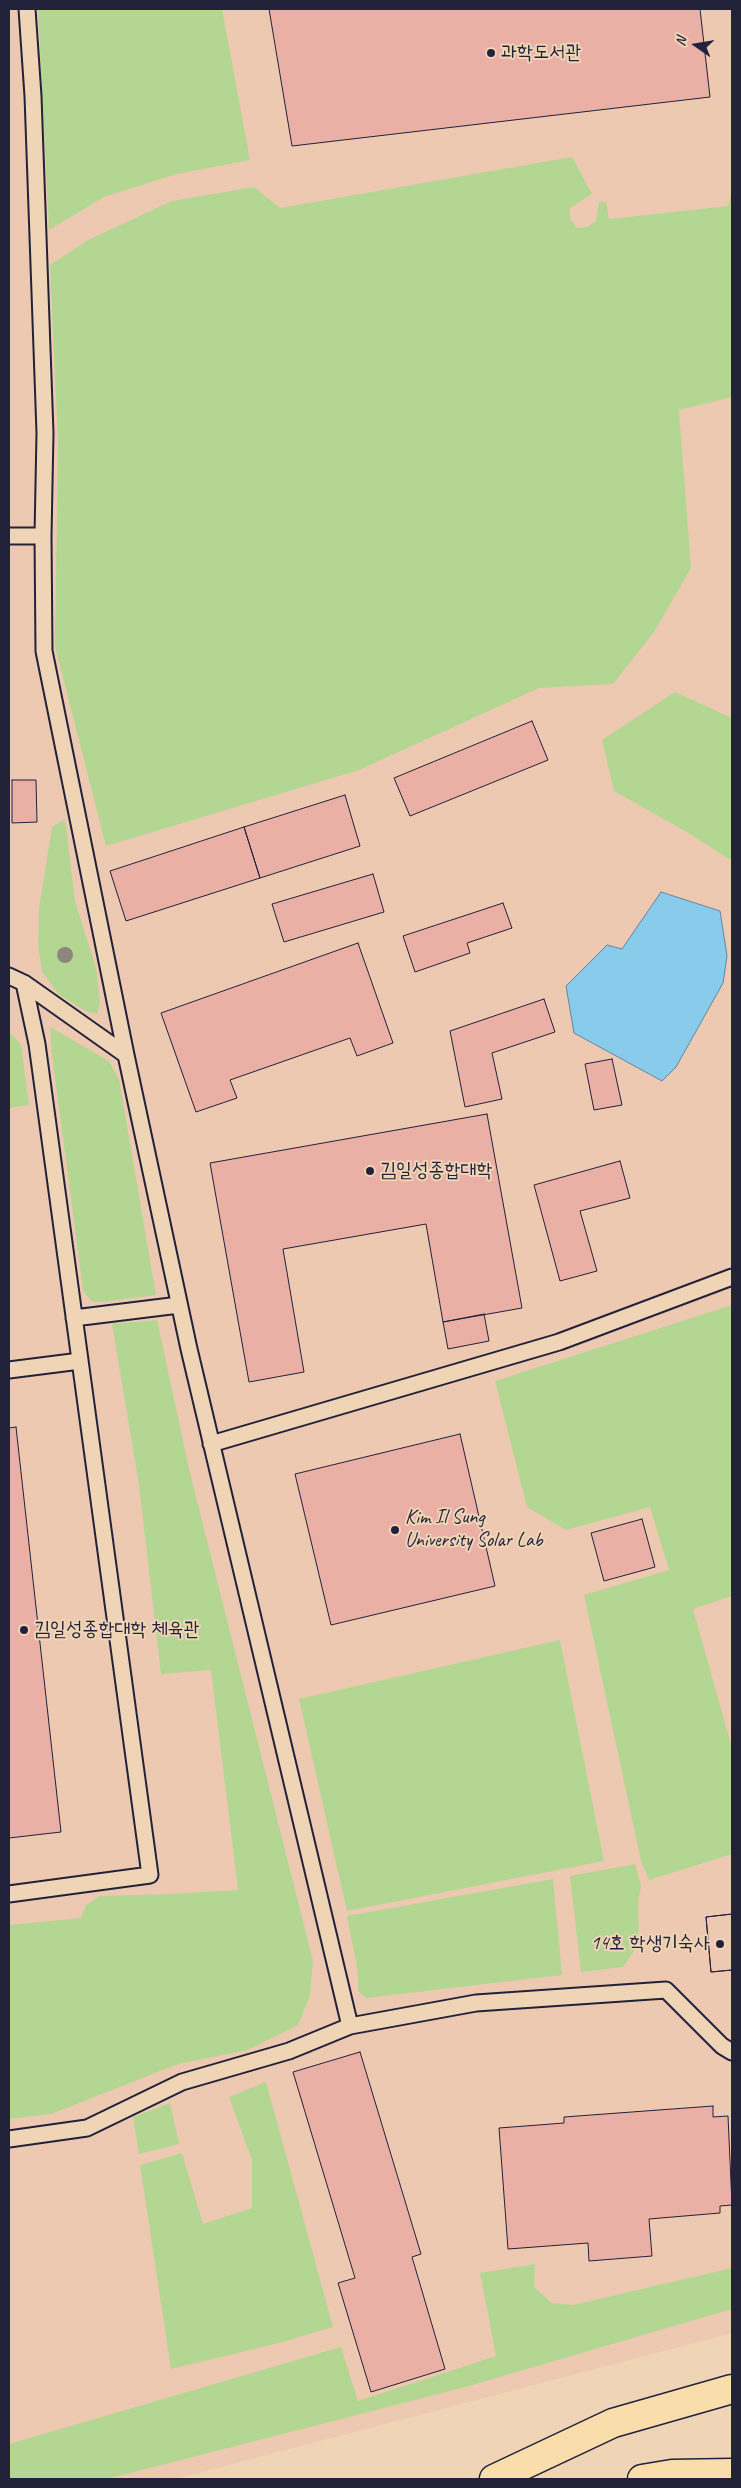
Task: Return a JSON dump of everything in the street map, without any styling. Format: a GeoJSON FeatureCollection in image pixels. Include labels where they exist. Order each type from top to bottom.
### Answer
{"type":"FeatureCollection","features":[{"type":"Feature","properties":{"kind":"main road"},"geometry":{"type":"LineString","coordinates":[[494,2479],[613,2423],[732,2389]]}},
{"type":"Feature","properties":{"kind":"main road"},"geometry":{"type":"LineString","coordinates":[[642,2479],[672,2474],[732,2473]]}},
{"type":"Feature","properties":{"kind":"lane"},"geometry":{"type":"LineString","coordinates":[[27,9],[33,96],[45,433],[42,536],[44,650],[179,1305],[350,2026]]}},
{"type":"Feature","properties":{"kind":"lane"},"geometry":{"type":"LineString","coordinates":[[9,536],[42,536]]}},
{"type":"Feature","properties":{"kind":"lane"},"geometry":{"type":"LineString","coordinates":[[9,976],[24,983],[126,1055]]}},
{"type":"Feature","properties":{"kind":"lane"},"geometry":{"type":"LineString","coordinates":[[9,1894],[150,1875],[36,1044],[24,983]]}},
{"type":"Feature","properties":{"kind":"lane"},"geometry":{"type":"LineString","coordinates":[[211,1444],[558,1342],[732,1277]]}},
{"type":"Feature","properties":{"kind":"lane"},"geometry":{"type":"LineString","coordinates":[[74,1318],[179,1305]]}},
{"type":"Feature","properties":{"kind":"lane"},"geometry":{"type":"LineString","coordinates":[[9,1370],[80,1361]]}},
{"type":"Feature","properties":{"kind":"lane"},"geometry":{"type":"LineString","coordinates":[[9,2139],[88,2128],[182,2082],[289,2051],[350,2026],[476,2003],[666,1990],[722,2046],[732,2052]]}},
{"type":"Feature","properties":{"kind":"shaded area","name":"김일성종합대학"},"geometry":{"type":"Polygon","coordinates":[[[9,9],[732,9],[732,2333],[175,2479],[9,2479],[9,9]]]}},
{"type":"Feature","properties":{"kind":"green space"},"geometry":{"type":"Polygon","coordinates":[[[38,9],[222,9],[250,160],[177,174],[104,197],[49,230],[38,9]]]}},
{"type":"Feature","properties":{"kind":"green space"},"geometry":{"type":"Polygon","coordinates":[[[572,157],[592,194],[570,208],[570,219],[577,228],[587,227],[596,221],[599,202],[606,202],[609,219],[728,206],[732,192],[732,397],[679,410],[691,568],[654,632],[613,684],[539,688],[359,770],[106,846],[55,646],[58,441],[50,265],[88,240],[172,201],[254,187],[280,208],[572,157]]]}},
{"type":"Feature","properties":{"kind":"green space"},"geometry":{"type":"Polygon","coordinates":[[[675,692],[732,718],[732,861],[690,834],[614,791],[602,740],[675,692]]]}},
{"type":"Feature","properties":{"kind":"green space"},"geometry":{"type":"Polygon","coordinates":[[[65,819],[75,901],[96,968],[100,1003],[97,1014],[87,1012],[58,994],[42,971],[38,945],[39,908],[52,827],[65,819]]]}},
{"type":"Feature","properties":{"kind":"green space"},"geometry":{"type":"Polygon","coordinates":[[[50,1027],[109,1061],[119,1079],[156,1295],[102,1302],[91,1301],[83,1290],[52,1055],[50,1027]]]}},
{"type":"Feature","properties":{"kind":"green space"},"geometry":{"type":"Polygon","coordinates":[[[9,1031],[21,1045],[29,1105],[9,1108],[9,1031]]]}},
{"type":"Feature","properties":{"kind":"green space"},"geometry":{"type":"Polygon","coordinates":[[[732,1305],[732,1596],[693,1609],[732,1748],[732,1854],[649,1880],[641,1861],[584,1595],[669,1570],[650,1507],[566,1530],[527,1507],[495,1381],[732,1305]]]}},
{"type":"Feature","properties":{"kind":"green space"},"geometry":{"type":"Polygon","coordinates":[[[157,1320],[190,1473],[313,1961],[310,1995],[298,2025],[248,2050],[178,2064],[51,2114],[9,2119],[9,1925],[81,1918],[86,1905],[100,1896],[238,1890],[211,1670],[161,1674],[139,1485],[112,1324],[157,1320]]]}},
{"type":"Feature","properties":{"kind":"green space"},"geometry":{"type":"Polygon","coordinates":[[[560,1640],[604,1861],[347,1911],[299,1699],[560,1640]]]}},
{"type":"Feature","properties":{"kind":"green space"},"geometry":{"type":"Polygon","coordinates":[[[635,1864],[641,1886],[638,1902],[639,1944],[623,1967],[581,1972],[570,1876],[635,1864]]]}},
{"type":"Feature","properties":{"kind":"green space"},"geometry":{"type":"Polygon","coordinates":[[[553,1879],[562,1975],[366,1998],[358,1991],[358,1972],[347,1916],[553,1879]]]}},
{"type":"Feature","properties":{"kind":"green space"},"geometry":{"type":"Polygon","coordinates":[[[266,2082],[333,2327],[279,2343],[171,2369],[140,2165],[182,2153],[203,2224],[252,2208],[252,2160],[229,2097],[266,2082]]]}},
{"type":"Feature","properties":{"kind":"green space"},"geometry":{"type":"Polygon","coordinates":[[[170,2103],[179,2144],[139,2154],[133,2117],[170,2103]]]}},
{"type":"Feature","properties":{"kind":"green space"},"geometry":{"type":"Polygon","coordinates":[[[535,2264],[534,2287],[552,2303],[573,2305],[732,2268],[732,2309],[462,2388],[107,2479],[9,2479],[9,2444],[341,2347],[358,2401],[496,2356],[480,2273],[535,2264]]]}},
{"type":"Feature","properties":{"kind":"water"},"geometry":{"type":"Polygon","coordinates":[[[661,892],[720,911],[727,956],[723,983],[676,1067],[662,1081],[574,1033],[566,986],[607,945],[622,949],[661,892]]]}},
{"type":"Feature","properties":{"kind":"building","name":"과학도서관"},"geometry":{"type":"Polygon","coordinates":[[[269,9],[700,9],[710,97],[292,146],[269,9]]]}},
{"type":"Feature","properties":{"kind":"building"},"geometry":{"type":"Polygon","coordinates":[[[532,721],[548,760],[410,816],[394,778],[532,721]]]}},
{"type":"Feature","properties":{"kind":"building"},"geometry":{"type":"Polygon","coordinates":[[[12,780],[36,780],[37,822],[12,823],[12,780]]]}},
{"type":"Feature","properties":{"kind":"building"},"geometry":{"type":"Polygon","coordinates":[[[345,795],[360,846],[260,878],[244,827],[345,795]]]}},
{"type":"Feature","properties":{"kind":"building"},"geometry":{"type":"Polygon","coordinates":[[[244,827],[260,878],[126,921],[110,871],[244,827]]]}},
{"type":"Feature","properties":{"kind":"building"},"geometry":{"type":"Polygon","coordinates":[[[373,874],[384,912],[284,942],[272,904],[373,874]]]}},
{"type":"Feature","properties":{"kind":"building"},"geometry":{"type":"Polygon","coordinates":[[[503,903],[512,928],[467,943],[470,953],[415,972],[403,936],[503,903]]]}},
{"type":"Feature","properties":{"kind":"building"},"geometry":{"type":"Polygon","coordinates":[[[358,943],[393,1043],[357,1056],[350,1038],[230,1080],[237,1098],[196,1112],[161,1013],[358,943]]]}},
{"type":"Feature","properties":{"kind":"building"},"geometry":{"type":"Polygon","coordinates":[[[544,999],[555,1032],[492,1053],[502,1099],[465,1107],[450,1031],[544,999]]]}},
{"type":"Feature","properties":{"kind":"building"},"geometry":{"type":"Polygon","coordinates":[[[612,1059],[622,1105],[594,1110],[585,1064],[612,1059]]]}},
{"type":"Feature","properties":{"kind":"building"},"geometry":{"type":"Polygon","coordinates":[[[487,1114],[522,1308],[443,1322],[426,1224],[283,1249],[304,1372],[249,1382],[210,1163],[487,1114]]]}},
{"type":"Feature","properties":{"kind":"building"},"geometry":{"type":"Polygon","coordinates":[[[620,1161],[630,1198],[580,1211],[597,1271],[560,1281],[534,1185],[620,1161]]]}},
{"type":"Feature","properties":{"kind":"building"},"geometry":{"type":"Polygon","coordinates":[[[484,1314],[489,1341],[448,1349],[443,1322],[484,1314]]]}},
{"type":"Feature","properties":{"kind":"building","name":"김일성종합대학 체육관"},"geometry":{"type":"Polygon","coordinates":[[[16,1427],[61,1832],[9,1838],[9,1428],[16,1427]]]}},
{"type":"Feature","properties":{"kind":"building","name":"Kim Il Sung University Solar Lab"},"geometry":{"type":"Polygon","coordinates":[[[460,1434],[495,1586],[331,1625],[295,1474],[460,1434]]]}},
{"type":"Feature","properties":{"kind":"building"},"geometry":{"type":"Polygon","coordinates":[[[642,1519],[655,1567],[604,1581],[591,1533],[642,1519]]]}},
{"type":"Feature","properties":{"kind":"building","name":"14호 학생기숙사"},"geometry":{"type":"Polygon","coordinates":[[[732,1914],[732,1970],[711,1972],[706,1917],[732,1914]]]}},
{"type":"Feature","properties":{"kind":"building","name":"14호 학생기숙사"},"geometry":{"type":"Polygon","coordinates":[[[732,1914],[732,1970],[711,1972],[706,1917],[732,1914]]]}},
{"type":"Feature","properties":{"kind":"building"},"geometry":{"type":"Polygon","coordinates":[[[360,2052],[421,2254],[412,2257],[445,2369],[371,2392],[338,2283],[355,2278],[293,2072],[360,2052]]]}},
{"type":"Feature","properties":{"kind":"building"},"geometry":{"type":"Polygon","coordinates":[[[713,2106],[713,2117],[728,2116],[732,2205],[720,2206],[720,2213],[649,2219],[652,2256],[589,2261],[588,2243],[508,2249],[499,2128],[564,2123],[564,2117],[713,2106]]]}},
{"type":"Feature","properties":{"kind":"place","name":"과학도서관"},"geometry":{"type":"Point","coordinates":[491,53]}},
{"type":"Feature","properties":{"kind":"place","name":"김일성종합대학"},"geometry":{"type":"Point","coordinates":[370,1171]}},
{"type":"Feature","properties":{"kind":"place","name":"Kim Il Sung University Solar Lab"},"geometry":{"type":"Point","coordinates":[395,1530]}},
{"type":"Feature","properties":{"kind":"place","name":"김일성종합대학 체육관"},"geometry":{"type":"Point","coordinates":[24,1630]}},
{"type":"Feature","properties":{"kind":"place","name":"14호 학생기숙사"},"geometry":{"type":"Point","coordinates":[720,1944]}}]}
